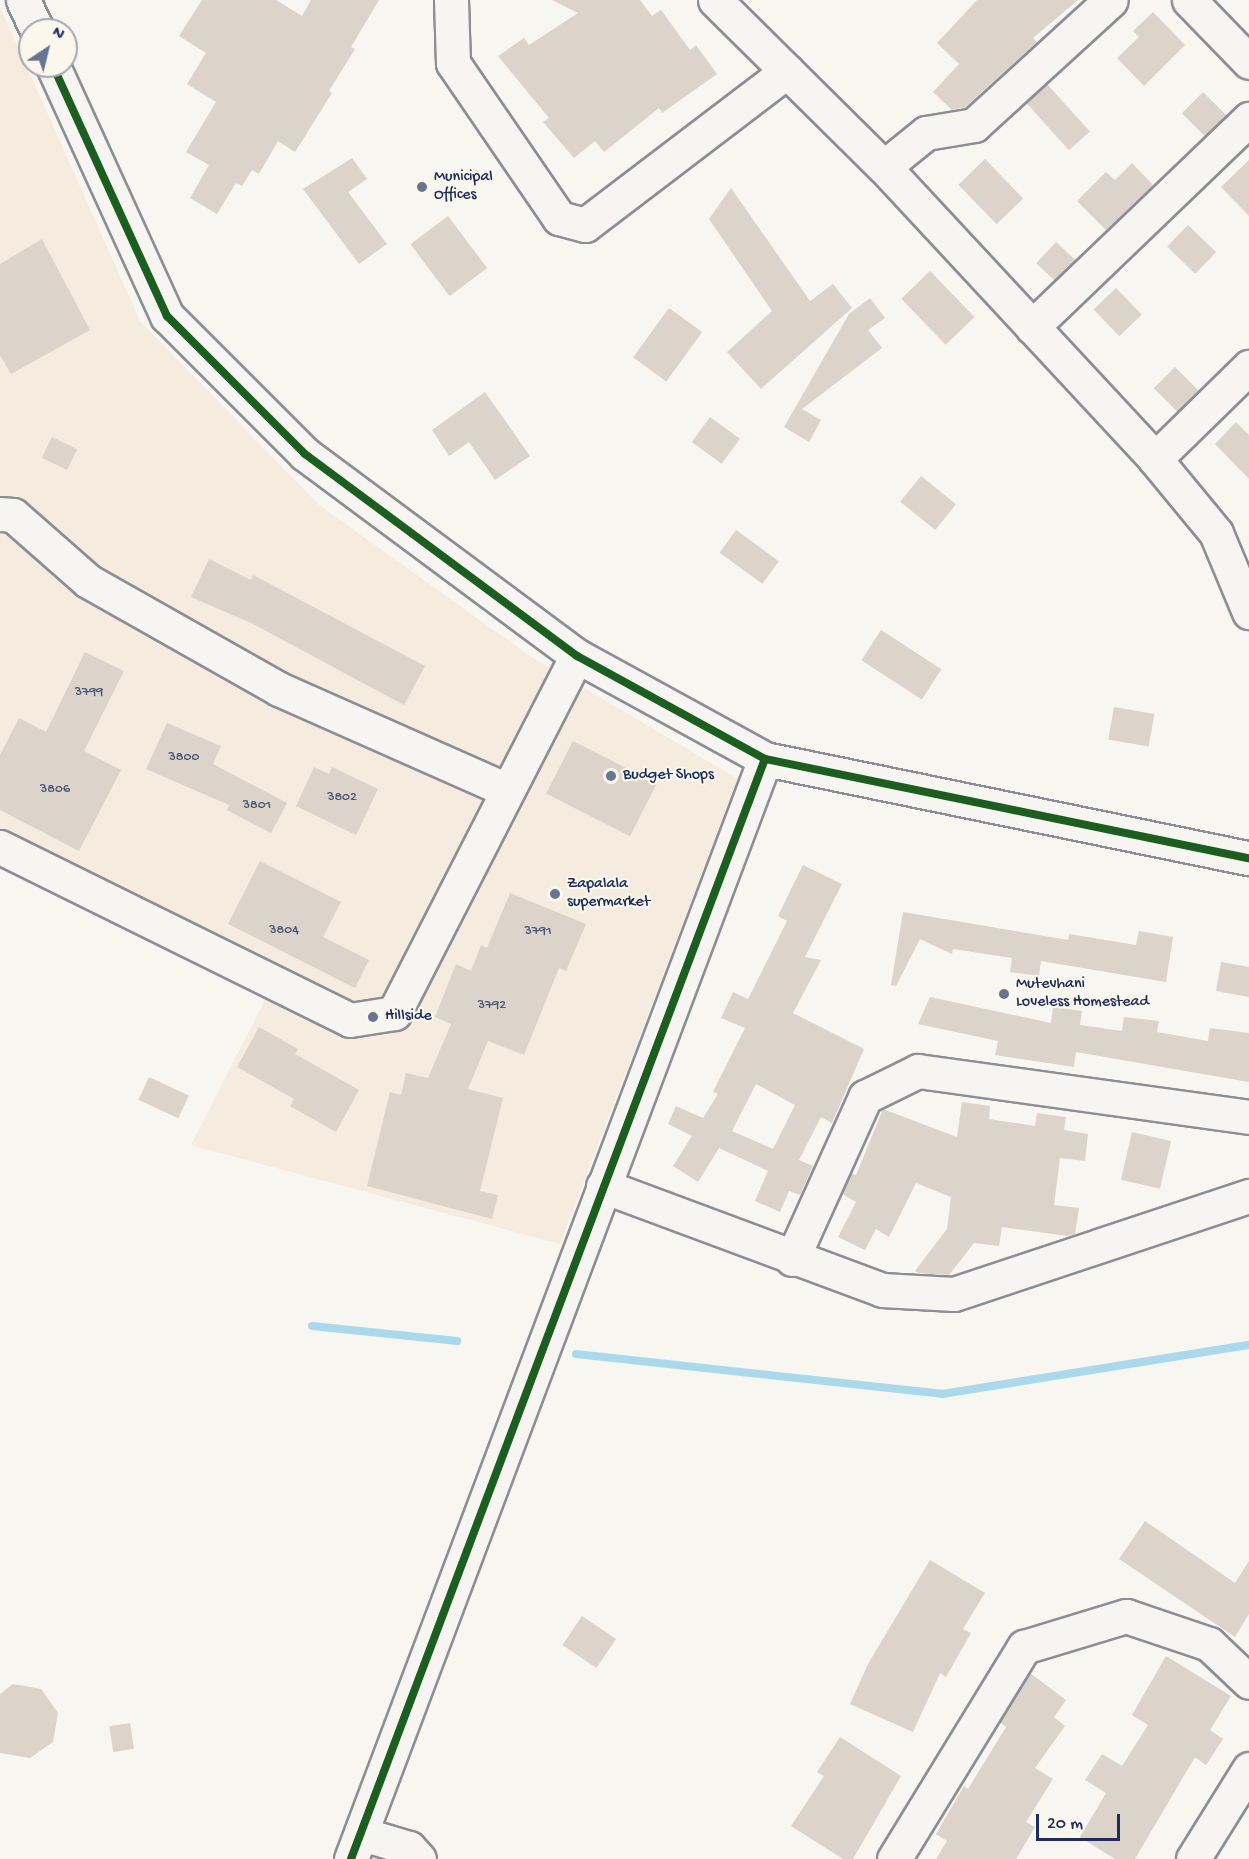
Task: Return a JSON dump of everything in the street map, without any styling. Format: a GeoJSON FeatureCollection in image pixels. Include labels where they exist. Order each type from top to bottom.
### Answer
{"type":"FeatureCollection","features":[{"type":"Feature","properties":{"kind":"street"},"geometry":{"type":"LineString","coordinates":[[23,0],[31,18]]}},
{"type":"Feature","properties":{"kind":"street"},"geometry":{"type":"LineString","coordinates":[[451,0],[453,63],[559,218],[585,225],[787,71]]}},
{"type":"Feature","properties":{"kind":"street"},"geometry":{"type":"LineString","coordinates":[[715,0],[884,167],[1155,459],[1216,533],[1249,612]]}},
{"type":"Feature","properties":{"kind":"street"},"geometry":{"type":"LineString","coordinates":[[884,167],[926,133],[974,125],[1111,0]]}},
{"type":"Feature","properties":{"kind":"street"},"geometry":{"type":"LineString","coordinates":[[1189,0],[1249,63]]}},
{"type":"Feature","properties":{"kind":"street"},"geometry":{"type":"LineString","coordinates":[[58,78],[166,316],[305,454],[577,656],[765,759],[1249,854]]}},
{"type":"Feature","properties":{"kind":"street"},"geometry":{"type":"LineString","coordinates":[[1032,327],[1249,119]]}},
{"type":"Feature","properties":{"kind":"street"},"geometry":{"type":"LineString","coordinates":[[1155,459],[1249,368]]}},
{"type":"Feature","properties":{"kind":"street"},"geometry":{"type":"LineString","coordinates":[[0,514],[14,514],[88,581],[279,689],[507,790]]}},
{"type":"Feature","properties":{"kind":"street"},"geometry":{"type":"LineString","coordinates":[[0,847],[350,1020],[394,1013],[577,656]]}},
{"type":"Feature","properties":{"kind":"street"},"geometry":{"type":"LineString","coordinates":[[419,1859],[409,1848],[357,1846],[765,759]]}},
{"type":"Feature","properties":{"kind":"street"},"geometry":{"type":"LineString","coordinates":[[792,1259],[865,1097],[918,1071],[1249,1118]]}},
{"type":"Feature","properties":{"kind":"street"},"geometry":{"type":"LineString","coordinates":[[603,1186],[792,1259],[882,1290],[954,1294],[1249,1196]]}},
{"type":"Feature","properties":{"kind":"street"},"geometry":{"type":"LineString","coordinates":[[894,1859],[1024,1647],[1126,1616],[1209,1644],[1249,1682]]}},
{"type":"Feature","properties":{"kind":"street"},"geometry":{"type":"LineString","coordinates":[[1193,1859],[1249,1769]]}},
{"type":"Feature","properties":{"kind":"shaded area"},"geometry":{"type":"Polygon","coordinates":[[[0,7],[18,47],[18,78],[32,78],[140,321],[319,505],[530,656],[738,779],[560,1244],[191,1145],[269,992],[0,856],[0,7]]]}},
{"type":"Feature","properties":{"kind":"building"},"geometry":{"type":"Polygon","coordinates":[[[202,0],[276,0],[302,16],[311,0],[379,0],[351,47],[355,49],[329,91],[332,93],[295,152],[278,141],[259,174],[252,170],[242,186],[236,183],[217,214],[190,198],[209,165],[186,152],[216,102],[187,84],[206,53],[179,36],[202,0]]]}},
{"type":"Feature","properties":{"kind":"building"},"geometry":{"type":"Polygon","coordinates":[[[552,0],[640,0],[652,16],[661,10],[690,50],[696,45],[717,74],[662,113],[659,108],[604,152],[595,141],[574,158],[543,122],[549,118],[498,56],[524,38],[529,45],[578,13],[552,0]]]}},
{"type":"Feature","properties":{"kind":"building"},"geometry":{"type":"Polygon","coordinates":[[[977,0],[1078,0],[1033,38],[1037,42],[965,107],[952,110],[933,92],[959,64],[937,43],[977,0]]]}},
{"type":"Feature","properties":{"kind":"building"},"geometry":{"type":"Polygon","coordinates":[[[1153,12],[1185,45],[1144,86],[1117,58],[1139,37],[1133,31],[1153,12]]]}},
{"type":"Feature","properties":{"kind":"building"},"geometry":{"type":"Polygon","coordinates":[[[1047,84],[1090,132],[1069,150],[1026,103],[1047,84]]]}},
{"type":"Feature","properties":{"kind":"building"},"geometry":{"type":"Polygon","coordinates":[[[1203,92],[1226,115],[1205,137],[1182,113],[1203,92]]]}},
{"type":"Feature","properties":{"kind":"building"},"geometry":{"type":"Polygon","coordinates":[[[352,158],[367,179],[348,192],[387,244],[359,264],[303,189],[352,158]]]}},
{"type":"Feature","properties":{"kind":"building"},"geometry":{"type":"Polygon","coordinates":[[[985,159],[1023,199],[997,224],[958,185],[985,159]]]}},
{"type":"Feature","properties":{"kind":"building"},"geometry":{"type":"Polygon","coordinates":[[[1249,160],[1249,216],[1221,187],[1249,160]]]}},
{"type":"Feature","properties":{"kind":"building"},"geometry":{"type":"Polygon","coordinates":[[[1132,163],[1153,185],[1106,230],[1077,201],[1106,172],[1115,180],[1132,163]]]}},
{"type":"Feature","properties":{"kind":"building"},"geometry":{"type":"Polygon","coordinates":[[[731,188],[810,301],[833,284],[852,308],[761,389],[727,352],[772,311],[709,219],[731,188]]]}},
{"type":"Feature","properties":{"kind":"building"},"geometry":{"type":"Polygon","coordinates":[[[448,216],[487,268],[450,296],[410,244],[448,216]]]}},
{"type":"Feature","properties":{"kind":"building"},"geometry":{"type":"Polygon","coordinates":[[[1188,225],[1216,252],[1195,274],[1167,247],[1188,225]]]}},
{"type":"Feature","properties":{"kind":"building"},"geometry":{"type":"Polygon","coordinates":[[[42,239],[90,330],[11,374],[0,355],[0,264],[42,239]]]}},
{"type":"Feature","properties":{"kind":"building"},"geometry":{"type":"Polygon","coordinates":[[[1056,242],[1075,260],[1055,281],[1036,263],[1056,242]]]}},
{"type":"Feature","properties":{"kind":"building"},"geometry":{"type":"Polygon","coordinates":[[[930,271],[974,317],[946,345],[901,299],[930,271]]]}},
{"type":"Feature","properties":{"kind":"building"},"geometry":{"type":"Polygon","coordinates":[[[1116,288],[1142,315],[1119,336],[1094,310],[1116,288]]]}},
{"type":"Feature","properties":{"kind":"building"},"geometry":{"type":"Polygon","coordinates":[[[870,298],[885,318],[868,330],[882,348],[802,409],[821,420],[809,442],[784,427],[849,314],[870,298]]]}},
{"type":"Feature","properties":{"kind":"building"},"geometry":{"type":"Polygon","coordinates":[[[669,308],[702,332],[666,381],[633,357],[669,308]]]}},
{"type":"Feature","properties":{"kind":"building"},"geometry":{"type":"Polygon","coordinates":[[[1175,367],[1198,390],[1177,412],[1154,388],[1175,367]]]}},
{"type":"Feature","properties":{"kind":"building"},"geometry":{"type":"Polygon","coordinates":[[[485,392],[530,456],[495,480],[469,442],[449,456],[432,430],[485,392]]]}},
{"type":"Feature","properties":{"kind":"building"},"geometry":{"type":"Polygon","coordinates":[[[710,417],[740,439],[722,464],[692,442],[710,417]]]}},
{"type":"Feature","properties":{"kind":"building"},"geometry":{"type":"Polygon","coordinates":[[[1236,422],[1249,435],[1249,479],[1215,444],[1236,422]]]}},
{"type":"Feature","properties":{"kind":"building"},"geometry":{"type":"Polygon","coordinates":[[[52,437],[77,449],[67,470],[42,458],[52,437]]]}},
{"type":"Feature","properties":{"kind":"building"},"geometry":{"type":"Polygon","coordinates":[[[921,476],[956,504],[935,530],[900,502],[921,476]]]}},
{"type":"Feature","properties":{"kind":"building"},"geometry":{"type":"Polygon","coordinates":[[[736,530],[779,561],[762,584],[720,553],[736,530]]]}},
{"type":"Feature","properties":{"kind":"building"},"geometry":{"type":"Polygon","coordinates":[[[209,559],[251,580],[253,575],[425,666],[404,705],[251,623],[191,597],[209,559]]]}},
{"type":"Feature","properties":{"kind":"building"},"geometry":{"type":"Polygon","coordinates":[[[881,630],[941,669],[922,699],[861,660],[881,630]]]}},
{"type":"Feature","properties":{"kind":"building"},"geometry":{"type":"Polygon","coordinates":[[[85,652],[124,671],[84,751],[121,770],[79,851],[0,810],[0,755],[19,718],[46,732],[85,652]]]}},
{"type":"Feature","properties":{"kind":"building"},"geometry":{"type":"Polygon","coordinates":[[[1114,707],[1154,714],[1149,747],[1108,739],[1114,707]]]}},
{"type":"Feature","properties":{"kind":"building"},"geometry":{"type":"Polygon","coordinates":[[[167,723],[221,746],[213,764],[287,803],[271,833],[227,810],[229,805],[146,769],[167,723]]]}},
{"type":"Feature","properties":{"kind":"building"},"geometry":{"type":"Polygon","coordinates":[[[573,741],[657,784],[630,836],[546,794],[573,741]]]}},
{"type":"Feature","properties":{"kind":"building"},"geometry":{"type":"Polygon","coordinates":[[[314,767],[329,774],[332,767],[378,789],[356,835],[296,806],[314,767]]]}},
{"type":"Feature","properties":{"kind":"building"},"geometry":{"type":"Polygon","coordinates":[[[260,861],[341,902],[323,937],[369,960],[355,988],[228,924],[260,861]]]}},
{"type":"Feature","properties":{"kind":"building"},"geometry":{"type":"Polygon","coordinates":[[[803,865],[842,884],[805,957],[821,960],[793,1013],[864,1049],[832,1123],[821,1117],[799,1160],[813,1166],[800,1195],[789,1191],[780,1212],[755,1201],[768,1171],[719,1148],[698,1182],[673,1166],[692,1136],[668,1124],[676,1106],[703,1118],[718,1094],[713,1092],[745,1028],[721,1018],[733,992],[748,999],[787,921],[778,916],[803,865]],[[756,1084],[732,1131],[773,1149],[795,1105],[756,1084]]]}},
{"type":"Feature","properties":{"kind":"building"},"geometry":{"type":"Polygon","coordinates":[[[510,893],[586,924],[566,971],[559,968],[524,1055],[488,1041],[468,1089],[503,1098],[480,1191],[498,1195],[492,1219],[367,1186],[390,1092],[401,1095],[406,1073],[428,1078],[451,1024],[435,1017],[456,964],[471,971],[481,945],[487,948],[510,893]]]}},
{"type":"Feature","properties":{"kind":"building"},"geometry":{"type":"Polygon","coordinates":[[[903,912],[1068,940],[1069,934],[1136,945],[1139,931],[1173,937],[1166,982],[1041,961],[1039,976],[1010,972],[1012,958],[953,949],[952,954],[920,939],[896,986],[891,985],[903,912]]]}},
{"type":"Feature","properties":{"kind":"building"},"geometry":{"type":"Polygon","coordinates":[[[1221,962],[1249,967],[1249,997],[1216,991],[1221,962]]]}},
{"type":"Feature","properties":{"kind":"building"},"geometry":{"type":"Polygon","coordinates":[[[930,997],[1051,1023],[1053,1007],[1082,1011],[1080,1025],[1122,1031],[1124,1017],[1159,1021],[1157,1032],[1208,1041],[1210,1028],[1249,1033],[1249,1082],[1076,1052],[1074,1067],[995,1055],[998,1041],[918,1024],[930,997]]]}},
{"type":"Feature","properties":{"kind":"building"},"geometry":{"type":"Polygon","coordinates":[[[259,1027],[298,1049],[295,1054],[359,1090],[336,1132],[290,1106],[294,1099],[237,1067],[259,1027]]]}},
{"type":"Feature","properties":{"kind":"building"},"geometry":{"type":"Polygon","coordinates":[[[149,1077],[189,1096],[178,1118],[138,1100],[149,1077]]]}},
{"type":"Feature","properties":{"kind":"building"},"geometry":{"type":"Polygon","coordinates":[[[962,1102],[990,1106],[989,1119],[1035,1126],[1037,1113],[1066,1117],[1064,1130],[1088,1134],[1085,1161],[1060,1158],[1054,1205],[1079,1208],[1075,1234],[1068,1236],[1002,1227],[999,1246],[974,1243],[949,1275],[918,1273],[915,1271],[947,1229],[951,1197],[916,1183],[889,1237],[876,1229],[865,1250],[838,1237],[856,1202],[842,1194],[851,1173],[856,1175],[883,1109],[957,1137],[962,1102]]]}},
{"type":"Feature","properties":{"kind":"building"},"geometry":{"type":"Polygon","coordinates":[[[1132,1132],[1171,1141],[1160,1189],[1121,1180],[1132,1132]]]}},
{"type":"Feature","properties":{"kind":"building"},"geometry":{"type":"Polygon","coordinates":[[[1145,1521],[1235,1583],[1249,1561],[1249,1614],[1235,1637],[1119,1559],[1145,1521]]]}},
{"type":"Feature","properties":{"kind":"building"},"geometry":{"type":"Polygon","coordinates":[[[930,1560],[985,1593],[963,1629],[971,1633],[946,1677],[940,1673],[913,1732],[850,1704],[868,1664],[930,1560]]]}},
{"type":"Feature","properties":{"kind":"building"},"geometry":{"type":"Polygon","coordinates":[[[582,1616],[616,1639],[596,1668],[562,1645],[582,1616]]]}},
{"type":"Feature","properties":{"kind":"building"},"geometry":{"type":"Polygon","coordinates":[[[1166,1656],[1231,1696],[1210,1730],[1223,1739],[1206,1765],[1195,1757],[1135,1859],[1115,1859],[1080,1837],[1106,1793],[1085,1780],[1102,1754],[1122,1766],[1148,1725],[1132,1715],[1166,1656]]]}},
{"type":"Feature","properties":{"kind":"building"},"geometry":{"type":"Polygon","coordinates":[[[1030,1673],[1066,1700],[1054,1717],[1065,1726],[1035,1768],[1053,1779],[1026,1822],[1035,1827],[1016,1859],[936,1859],[947,1841],[936,1834],[964,1786],[968,1789],[1006,1727],[1000,1722],[1030,1673]]]}},
{"type":"Feature","properties":{"kind":"building"},"geometry":{"type":"Polygon","coordinates":[[[13,1684],[41,1689],[58,1713],[53,1742],[30,1758],[0,1753],[0,1694],[13,1684]]]}},
{"type":"Feature","properties":{"kind":"building"},"geometry":{"type":"Polygon","coordinates":[[[130,1723],[134,1749],[113,1752],[109,1726],[130,1723]]]}},
{"type":"Feature","properties":{"kind":"building"},"geometry":{"type":"Polygon","coordinates":[[[840,1737],[901,1776],[853,1859],[843,1859],[791,1826],[824,1776],[817,1772],[840,1737]]]}},
{"type":"Feature","properties":{"kind":"waterway"},"geometry":{"type":"LineString","coordinates":[[312,1326],[457,1341]]}},
{"type":"Feature","properties":{"kind":"waterway"},"geometry":{"type":"LineString","coordinates":[[576,1354],[942,1394],[1249,1345]]}},
{"type":"Feature","properties":{"kind":"cycle path"},"geometry":{"type":"LineString","coordinates":[[58,78],[167,316],[305,454],[577,656],[765,759],[1249,858]]}},
{"type":"Feature","properties":{"kind":"cycle path"},"geometry":{"type":"LineString","coordinates":[[351,1859],[765,759]]}},
{"type":"Feature","properties":{"kind":"place","name":"Municipal Offices"},"geometry":{"type":"Point","coordinates":[422,187]}},
{"type":"Feature","properties":{"kind":"place","name":"Budget Shops"},"geometry":{"type":"Point","coordinates":[611,776]}},
{"type":"Feature","properties":{"kind":"place","name":"Zapalala supermarket"},"geometry":{"type":"Point","coordinates":[555,894]}},
{"type":"Feature","properties":{"kind":"place","name":"Mutevhani Loveless Homestead"},"geometry":{"type":"Point","coordinates":[1004,994]}},
{"type":"Feature","properties":{"kind":"place","name":"Hillside"},"geometry":{"type":"Point","coordinates":[373,1017]}}]}
